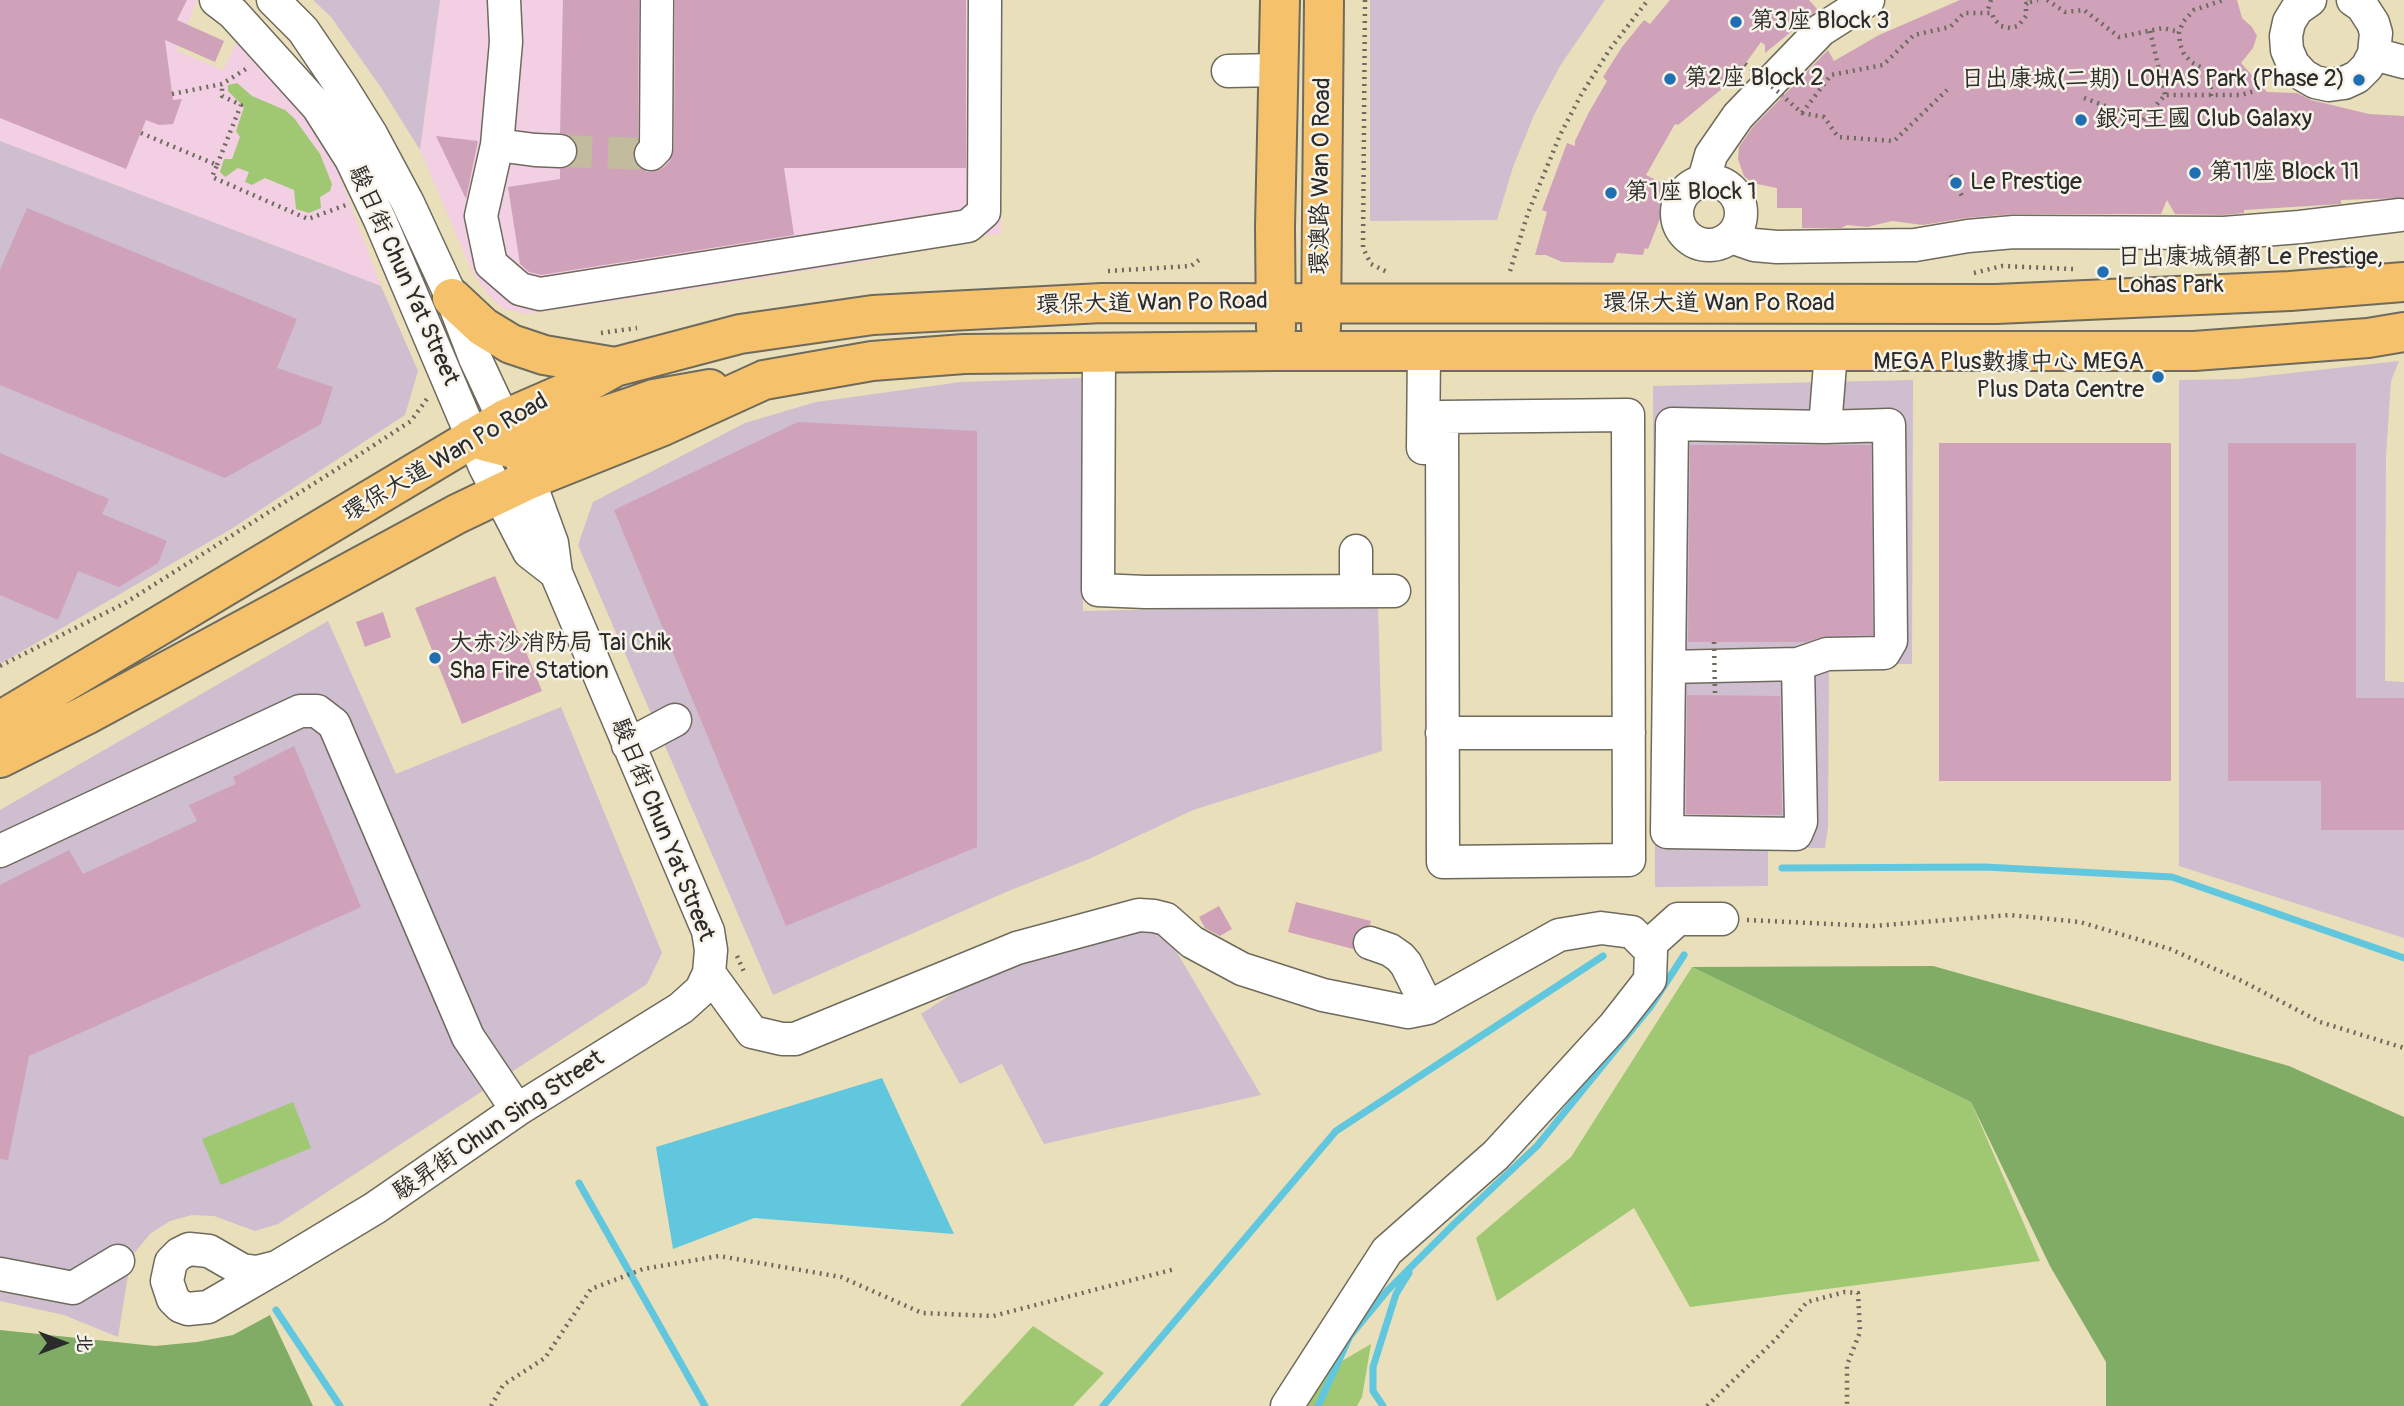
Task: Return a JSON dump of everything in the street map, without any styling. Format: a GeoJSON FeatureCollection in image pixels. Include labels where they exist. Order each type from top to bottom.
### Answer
{"type":"FeatureCollection","features":[{"type":"Feature","properties":{"kind":"main road","name":"環澳路 Wan O Road"},"geometry":{"type":"LineString","coordinates":[[1276,351],[1275,214],[1280,0]]}},
{"type":"Feature","properties":{"kind":"main road","name":"環澳路 Wan O Road"},"geometry":{"type":"LineString","coordinates":[[1321,351],[1324,0]]}},
{"type":"Feature","properties":{"kind":"main road","name":"環保大道 Wan Po Road"},"geometry":{"type":"LineString","coordinates":[[0,758],[86,715],[444,521],[512,461],[581,386],[615,367],[740,334],[873,315],[1102,303],[1996,304],[2291,291],[2404,282]]}},
{"type":"Feature","properties":{"kind":"main road"},"geometry":{"type":"LineString","coordinates":[[452,298],[483,327],[511,344],[544,355],[615,367]]}},
{"type":"Feature","properties":{"kind":"main road","name":"環保大道 Wan Po Road"},"geometry":{"type":"LineString","coordinates":[[0,721],[472,438],[512,461],[663,426],[764,380],[872,361],[964,354],[1098,352],[2194,351],[2368,338],[2404,332]]}},
{"type":"Feature","properties":{"kind":"street","name":"駿日街 Chun Yat Street"},"geometry":{"type":"LineString","coordinates":[[216,0],[260,41],[318,107],[351,159],[380,220],[472,438],[512,461]]}},
{"type":"Feature","properties":{"kind":"street","name":"駿日街 Chun Yat Street"},"geometry":{"type":"LineString","coordinates":[[273,0],[303,30],[365,125],[408,203],[452,298],[512,461],[552,543],[556,573],[708,931],[711,950],[709,973]]}},
{"type":"Feature","properties":{"kind":"street"},"geometry":{"type":"LineString","coordinates":[[504,0],[506,41],[498,145],[481,216],[491,264],[520,289],[540,294],[968,226],[984,212],[985,0]]}},
{"type":"Feature","properties":{"kind":"street"},"geometry":{"type":"LineString","coordinates":[[651,154],[656,149],[657,0]]}},
{"type":"Feature","properties":{"kind":"street"},"geometry":{"type":"LineString","coordinates":[[1704,180],[1710,155],[1738,116],[1821,30],[1868,0]]}},
{"type":"Feature","properties":{"kind":"street"},"geometry":{"type":"LineString","coordinates":[[2296,3],[2286,36],[2287,50],[2302,75],[2329,85],[2344,83],[2357,77],[2374,54],[2376,33],[2369,4]]}},
{"type":"Feature","properties":{"kind":"street"},"geometry":{"type":"LineString","coordinates":[[2374,54],[2404,62]]}},
{"type":"Feature","properties":{"kind":"street"},"geometry":{"type":"LineString","coordinates":[[1228,71],[1279,70]]}},
{"type":"Feature","properties":{"kind":"street"},"geometry":{"type":"LineString","coordinates":[[498,145],[560,151]]}},
{"type":"Feature","properties":{"kind":"street"},"geometry":{"type":"LineString","coordinates":[[1704,180],[1724,184],[1738,199],[1741,219],[1731,237],[1711,246],[1700,245],[1682,232],[1676,211],[1679,200],[1694,184],[1704,180]]}},
{"type":"Feature","properties":{"kind":"street"},"geometry":{"type":"LineString","coordinates":[[1731,237],[1754,245],[1777,247],[1915,245],[2014,232],[2224,233],[2400,215]]}},
{"type":"Feature","properties":{"kind":"street"},"geometry":{"type":"LineString","coordinates":[[1424,351],[1423,447],[1425,457],[1432,464],[1442,465]]}},
{"type":"Feature","properties":{"kind":"street"},"geometry":{"type":"LineString","coordinates":[[1098,352],[1098,590],[1394,591]]}},
{"type":"Feature","properties":{"kind":"street"},"geometry":{"type":"LineString","coordinates":[[1825,426],[1831,352]]}},
{"type":"Feature","properties":{"kind":"street"},"geometry":{"type":"LineString","coordinates":[[1628,415],[1629,860],[1443,862],[1442,465],[1442,417],[1628,415]]}},
{"type":"Feature","properties":{"kind":"street"},"geometry":{"type":"LineString","coordinates":[[1669,667],[1798,664],[1827,654],[1884,653],[1891,641],[1889,425],[1672,424],[1669,667],[1667,832],[1796,834],[1801,822],[1798,664]]}},
{"type":"Feature","properties":{"kind":"street"},"geometry":{"type":"LineString","coordinates":[[1356,551],[1356,592]]}},
{"type":"Feature","properties":{"kind":"street"},"geometry":{"type":"LineString","coordinates":[[0,851],[300,711],[317,711],[334,724],[468,1037],[517,1110]]}},
{"type":"Feature","properties":{"kind":"street"},"geometry":{"type":"LineString","coordinates":[[628,745],[675,720]]}},
{"type":"Feature","properties":{"kind":"street"},"geometry":{"type":"LineString","coordinates":[[1442,733],[1629,733]]}},
{"type":"Feature","properties":{"kind":"street"},"geometry":{"type":"LineString","coordinates":[[709,973],[752,1032],[782,1039],[796,1039],[1017,948],[1147,915],[1166,919],[1192,942],[1242,969],[1323,995],[1408,1012],[1428,1007],[1559,935],[1601,928],[1632,932],[1651,951],[1650,980],[1615,1026],[1496,1155],[1387,1251],[1287,1406]]}},
{"type":"Feature","properties":{"kind":"street"},"geometry":{"type":"LineString","coordinates":[[1647,947],[1678,919],[1722,919]]}},
{"type":"Feature","properties":{"kind":"street"},"geometry":{"type":"LineString","coordinates":[[1370,943],[1390,950],[1400,957],[1428,1007]]}},
{"type":"Feature","properties":{"kind":"street","name":"駿昇街 Chun Sing Street"},"geometry":{"type":"LineString","coordinates":[[277,1267],[375,1208],[517,1110],[681,1008],[701,990],[709,973]]}},
{"type":"Feature","properties":{"kind":"street"},"geometry":{"type":"LineString","coordinates":[[0,1274],[73,1288],[118,1261]]}},
{"type":"Feature","properties":{"kind":"path"},"geometry":{"type":"LineString","coordinates":[[1365,0],[1363,248],[1371,264],[1392,275]]}},
{"type":"Feature","properties":{"kind":"path"},"geometry":{"type":"LineString","coordinates":[[1510,271],[1528,213],[1560,135],[1581,95],[1648,0]]}},
{"type":"Feature","properties":{"kind":"path"},"geometry":{"type":"LineString","coordinates":[[1987,13],[1991,0]]}},
{"type":"Feature","properties":{"kind":"path"},"geometry":{"type":"LineString","coordinates":[[1802,113],[1831,75],[1883,67],[1914,35],[1950,27],[1964,13],[1992,13],[2001,26],[2011,29],[2024,20],[2027,13],[2026,4],[2038,0]]}},
{"type":"Feature","properties":{"kind":"path"},"geometry":{"type":"LineString","coordinates":[[2047,0],[2065,12],[2084,10],[2119,37],[2163,28],[2179,32]]}},
{"type":"Feature","properties":{"kind":"path"},"geometry":{"type":"LineString","coordinates":[[2211,96],[2210,72],[2191,62],[2183,54],[2179,44],[2179,32],[2183,22],[2194,10],[2223,0]]}},
{"type":"Feature","properties":{"kind":"path"},"geometry":{"type":"LineString","coordinates":[[2150,31],[2165,95]]}},
{"type":"Feature","properties":{"kind":"path"},"geometry":{"type":"LineString","coordinates":[[1745,64],[1802,113],[1824,117],[1838,137],[1894,141],[1947,90]]}},
{"type":"Feature","properties":{"kind":"path"},"geometry":{"type":"LineString","coordinates":[[172,94],[222,84],[236,75]]}},
{"type":"Feature","properties":{"kind":"path"},"geometry":{"type":"LineString","coordinates":[[222,84],[222,96],[241,104],[212,177],[308,219],[349,204]]}},
{"type":"Feature","properties":{"kind":"path"},"geometry":{"type":"LineString","coordinates":[[2084,99],[2143,120],[2165,95],[2241,95],[2259,90]]}},
{"type":"Feature","properties":{"kind":"path"},"geometry":{"type":"LineString","coordinates":[[141,133],[217,165]]}},
{"type":"Feature","properties":{"kind":"path"},"geometry":{"type":"LineString","coordinates":[[1951,175],[1963,198]]}},
{"type":"Feature","properties":{"kind":"path","name":"環保大道 Wan Po Road"},"geometry":{"type":"LineString","coordinates":[[1191,266],[1199,260]]}},
{"type":"Feature","properties":{"kind":"path"},"geometry":{"type":"LineString","coordinates":[[0,666],[125,603],[411,421],[426,397]]}},
{"type":"Feature","properties":{"kind":"path"},"geometry":{"type":"LineString","coordinates":[[1714,642],[1715,695]]}},
{"type":"Feature","properties":{"kind":"path"},"geometry":{"type":"LineString","coordinates":[[1722,919],[1873,926],[2010,915],[2080,922],[2170,949],[2242,981],[2320,1022],[2404,1048]]}},
{"type":"Feature","properties":{"kind":"path"},"geometry":{"type":"LineString","coordinates":[[491,1406],[503,1385],[545,1358],[591,1289],[643,1269],[719,1256],[841,1277],[922,1313],[993,1316],[1175,1269]]}},
{"type":"Feature","properties":{"kind":"path"},"geometry":{"type":"LineString","coordinates":[[1707,1406],[1776,1339],[1807,1303],[1845,1292],[1858,1293],[1860,1332],[1847,1365],[1847,1406]]}},
{"type":"Feature","properties":{"kind":"shaded area"},"geometry":{"type":"Polygon","coordinates":[[[0,0],[197,0],[177,51],[223,70],[239,38],[286,92],[332,156],[381,286],[0,141],[0,0]]]}},
{"type":"Feature","properties":{"kind":"shaded area"},"geometry":{"type":"Polygon","coordinates":[[[313,0],[440,0],[420,150],[380,86],[331,17],[313,0]]]}},
{"type":"Feature","properties":{"kind":"shaded area"},"geometry":{"type":"Polygon","coordinates":[[[440,0],[1003,0],[1001,234],[964,237],[870,261],[608,302],[526,314],[502,308],[487,294],[472,271],[420,150],[440,0]]]}},
{"type":"Feature","properties":{"kind":"shaded area"},"geometry":{"type":"Polygon","coordinates":[[[1370,0],[1605,0],[1560,66],[1534,115],[1513,167],[1497,220],[1370,221],[1370,0]]]}},
{"type":"Feature","properties":{"kind":"shaded area"},"geometry":{"type":"Polygon","coordinates":[[[0,141],[381,286],[418,371],[405,415],[231,529],[2,663],[0,662],[0,141]]]}},
{"type":"Feature","properties":{"kind":"shaded area"},"geometry":{"type":"Polygon","coordinates":[[[2399,361],[2391,381],[2386,456],[2385,681],[2404,682],[2404,938],[2179,866],[2179,380],[2238,379],[2399,361]]]}},
{"type":"Feature","properties":{"kind":"shaded area"},"geometry":{"type":"Polygon","coordinates":[[[1081,378],[1083,611],[1378,605],[1382,751],[1193,810],[1089,859],[1006,892],[773,995],[578,545],[593,502],[745,423],[816,402],[961,382],[1081,378]]]}},
{"type":"Feature","properties":{"kind":"shaded area"},"geometry":{"type":"Polygon","coordinates":[[[1913,380],[1912,664],[1829,664],[1828,827],[1825,848],[1768,848],[1768,886],[1655,887],[1653,386],[1913,380]]]}},
{"type":"Feature","properties":{"kind":"shaded area"},"geometry":{"type":"Polygon","coordinates":[[[328,621],[396,774],[561,707],[662,953],[647,984],[278,1224],[255,1231],[214,1216],[192,1215],[170,1221],[150,1234],[131,1257],[118,1337],[64,1315],[0,1301],[0,810],[328,621]]]}},
{"type":"Feature","properties":{"kind":"shaded area"},"geometry":{"type":"Polygon","coordinates":[[[1162,927],[1261,1095],[1044,1144],[1002,1064],[960,1084],[921,1014],[978,977],[1066,943],[1162,927]]]}},
{"type":"Feature","properties":{"kind":"green space"},"geometry":{"type":"Polygon","coordinates":[[[237,83],[252,96],[285,110],[320,154],[332,184],[330,191],[320,197],[321,208],[309,213],[296,209],[294,190],[265,178],[252,185],[245,182],[249,172],[238,168],[225,177],[220,172],[224,159],[232,159],[240,137],[236,131],[244,107],[228,91],[228,85],[237,83]]]}},
{"type":"Feature","properties":{"kind":"green space"},"geometry":{"type":"Polygon","coordinates":[[[1933,966],[2289,1066],[2404,1117],[2404,1406],[2106,1406],[2106,1362],[2050,1266],[1971,1102],[1692,967],[1933,966]]]}},
{"type":"Feature","properties":{"kind":"green space"},"geometry":{"type":"Polygon","coordinates":[[[1692,967],[1971,1102],[2040,1261],[1690,1307],[1634,1208],[1497,1301],[1476,1238],[1571,1157],[1692,967]]]}},
{"type":"Feature","properties":{"kind":"green space"},"geometry":{"type":"Polygon","coordinates":[[[293,1102],[311,1148],[221,1185],[202,1139],[293,1102]]]}},
{"type":"Feature","properties":{"kind":"green space"},"geometry":{"type":"Polygon","coordinates":[[[270,1315],[313,1406],[0,1406],[0,1330],[155,1346],[233,1335],[270,1315]]]}},
{"type":"Feature","properties":{"kind":"green space"},"geometry":{"type":"Polygon","coordinates":[[[1033,1326],[1104,1373],[1073,1406],[960,1406],[1033,1326]]]}},
{"type":"Feature","properties":{"kind":"green space"},"geometry":{"type":"Polygon","coordinates":[[[1371,1344],[1362,1397],[1357,1406],[1299,1406],[1316,1376],[1371,1344]]]}},
{"type":"Feature","properties":{"kind":"water"},"geometry":{"type":"Polygon","coordinates":[[[882,1078],[954,1234],[754,1218],[673,1249],[656,1147],[882,1078]]]}},
{"type":"Feature","properties":{"kind":"building"},"geometry":{"type":"Polygon","coordinates":[[[0,0],[187,0],[177,20],[224,41],[215,62],[165,40],[173,100],[182,99],[173,124],[159,125],[146,120],[126,169],[0,118],[0,0]]]}},
{"type":"Feature","properties":{"kind":"building"},"geometry":{"type":"Polygon","coordinates":[[[563,0],[639,0],[638,141],[633,158],[638,166],[647,172],[664,167],[670,161],[674,149],[675,0],[966,0],[966,168],[784,168],[794,235],[541,275],[529,272],[520,264],[508,187],[560,179],[560,169],[569,167],[578,152],[576,142],[569,135],[560,133],[563,0]]]}},
{"type":"Feature","properties":{"kind":"building"},"geometry":{"type":"Polygon","coordinates":[[[1670,0],[1809,0],[1818,10],[1765,53],[1765,45],[1761,42],[1735,78],[1678,125],[1675,124],[1646,175],[1672,188],[1648,249],[1645,248],[1643,255],[1617,253],[1613,263],[1562,262],[1546,255],[1535,255],[1547,212],[1542,210],[1567,143],[1575,146],[1588,114],[1607,81],[1603,77],[1622,47],[1644,20],[1650,24],[1670,0]]]}},
{"type":"Feature","properties":{"kind":"building","name":"銀河王國 Club Galaxy"},"geometry":{"type":"Polygon","coordinates":[[[1960,0],[2237,0],[2242,18],[2257,36],[2253,48],[2241,63],[2267,92],[2297,93],[2311,100],[2369,114],[2404,116],[2404,198],[2341,200],[2341,204],[2244,210],[2244,213],[2223,215],[2175,214],[2167,200],[2161,214],[2014,214],[1923,225],[1892,221],[1867,227],[1847,225],[1841,228],[1802,228],[1802,208],[1777,208],[1777,188],[1752,183],[1744,176],[1738,159],[1739,147],[1752,128],[1828,50],[1834,61],[1879,35],[1960,0]]]}},
{"type":"Feature","properties":{"kind":"building"},"geometry":{"type":"Polygon","coordinates":[[[436,136],[478,141],[466,199],[436,136]]]}},
{"type":"Feature","properties":{"kind":"building"},"geometry":{"type":"Polygon","coordinates":[[[27,208],[297,319],[277,368],[333,387],[321,424],[225,478],[0,385],[0,270],[27,208]]]}},
{"type":"Feature","properties":{"kind":"building"},"geometry":{"type":"Polygon","coordinates":[[[798,422],[977,431],[977,847],[786,926],[614,510],[798,422]]]}},
{"type":"Feature","properties":{"kind":"building"},"geometry":{"type":"Polygon","coordinates":[[[1939,443],[2171,443],[2171,781],[1939,781],[1939,443]]]}},
{"type":"Feature","properties":{"kind":"building"},"geometry":{"type":"Polygon","coordinates":[[[2228,443],[2356,443],[2356,698],[2404,698],[2404,830],[2321,830],[2321,781],[2228,781],[2228,443]]]}},
{"type":"Feature","properties":{"kind":"building"},"geometry":{"type":"Polygon","coordinates":[[[1690,445],[1871,445],[1873,635],[1826,636],[1806,642],[1688,642],[1690,445]]]}},
{"type":"Feature","properties":{"kind":"building"},"geometry":{"type":"Polygon","coordinates":[[[0,453],[109,499],[102,514],[167,541],[158,563],[119,587],[78,571],[58,620],[0,595],[0,453]]]}},
{"type":"Feature","properties":{"kind":"building"},"geometry":{"type":"Polygon","coordinates":[[[495,576],[542,691],[462,724],[415,608],[495,576]]]}},
{"type":"Feature","properties":{"kind":"building"},"geometry":{"type":"Polygon","coordinates":[[[383,612],[391,637],[365,647],[356,622],[383,612]]]}},
{"type":"Feature","properties":{"kind":"building"},"geometry":{"type":"Polygon","coordinates":[[[1687,695],[1780,696],[1782,815],[1686,814],[1687,695]]]}},
{"type":"Feature","properties":{"kind":"building"},"geometry":{"type":"Polygon","coordinates":[[[294,746],[361,907],[29,1056],[8,1160],[0,1159],[0,885],[69,850],[83,874],[197,821],[189,805],[236,784],[233,777],[294,746]]]}},
{"type":"Feature","properties":{"kind":"building"},"geometry":{"type":"Polygon","coordinates":[[[1296,902],[1371,921],[1370,925],[1358,930],[1353,938],[1353,949],[1288,932],[1296,902]]]}},
{"type":"Feature","properties":{"kind":"building"},"geometry":{"type":"Polygon","coordinates":[[[1219,906],[1232,929],[1220,936],[1205,928],[1199,917],[1219,906]]]}},
{"type":"Feature","properties":{"kind":"waterway"},"geometry":{"type":"LineString","coordinates":[[1782,868],[1985,867],[2172,877],[2404,958]]}},
{"type":"Feature","properties":{"kind":"waterway"},"geometry":{"type":"LineString","coordinates":[[1318,1406],[1350,1336],[1387,1291],[1537,1146],[1651,1006],[1684,955]]}},
{"type":"Feature","properties":{"kind":"waterway"},"geometry":{"type":"LineString","coordinates":[[1103,1406],[1336,1131],[1603,956]]}},
{"type":"Feature","properties":{"kind":"waterway"},"geometry":{"type":"LineString","coordinates":[[579,1183],[705,1406]]}},
{"type":"Feature","properties":{"kind":"waterway"},"geometry":{"type":"LineString","coordinates":[[1383,1406],[1373,1391],[1373,1367],[1396,1294],[1409,1273]]}},
{"type":"Feature","properties":{"kind":"waterway"},"geometry":{"type":"LineString","coordinates":[[276,1310],[340,1406]]}},
{"type":"Feature","properties":{"kind":"tunnel"},"geometry":{"type":"LineString","coordinates":[[560,151],[651,154]]}},
{"type":"Feature","properties":{"kind":"place","name":"第3座 Block 3"},"geometry":{"type":"Point","coordinates":[1736,22]}},
{"type":"Feature","properties":{"kind":"place","name":"第2座 Block 2"},"geometry":{"type":"Point","coordinates":[1670,79]}},
{"type":"Feature","properties":{"kind":"place","name":"日出康城(二期) LOHAS Park (Phase 2)"},"geometry":{"type":"Point","coordinates":[2359,80]}},
{"type":"Feature","properties":{"kind":"place","name":"銀河王國 Club Galaxy"},"geometry":{"type":"Point","coordinates":[2081,120]}},
{"type":"Feature","properties":{"kind":"place","name":"第11座 Block 11"},"geometry":{"type":"Point","coordinates":[2195,173]}},
{"type":"Feature","properties":{"kind":"place","name":"Le Prestige"},"geometry":{"type":"Point","coordinates":[1956,183]}},
{"type":"Feature","properties":{"kind":"place","name":"第1座 Block 1"},"geometry":{"type":"Point","coordinates":[1611,193]}},
{"type":"Feature","properties":{"kind":"place","name":"日出康城領都 Le Prestige, Lohas Park"},"geometry":{"type":"Point","coordinates":[2103,272]}},
{"type":"Feature","properties":{"kind":"place","name":"MEGA Plus數據中心 MEGA Plus Data Centre"},"geometry":{"type":"Point","coordinates":[2158,377]}},
{"type":"Feature","properties":{"kind":"place","name":"大赤沙消防局 Tai Chik Sha Fire Station"},"geometry":{"type":"Point","coordinates":[435,658]}}]}
